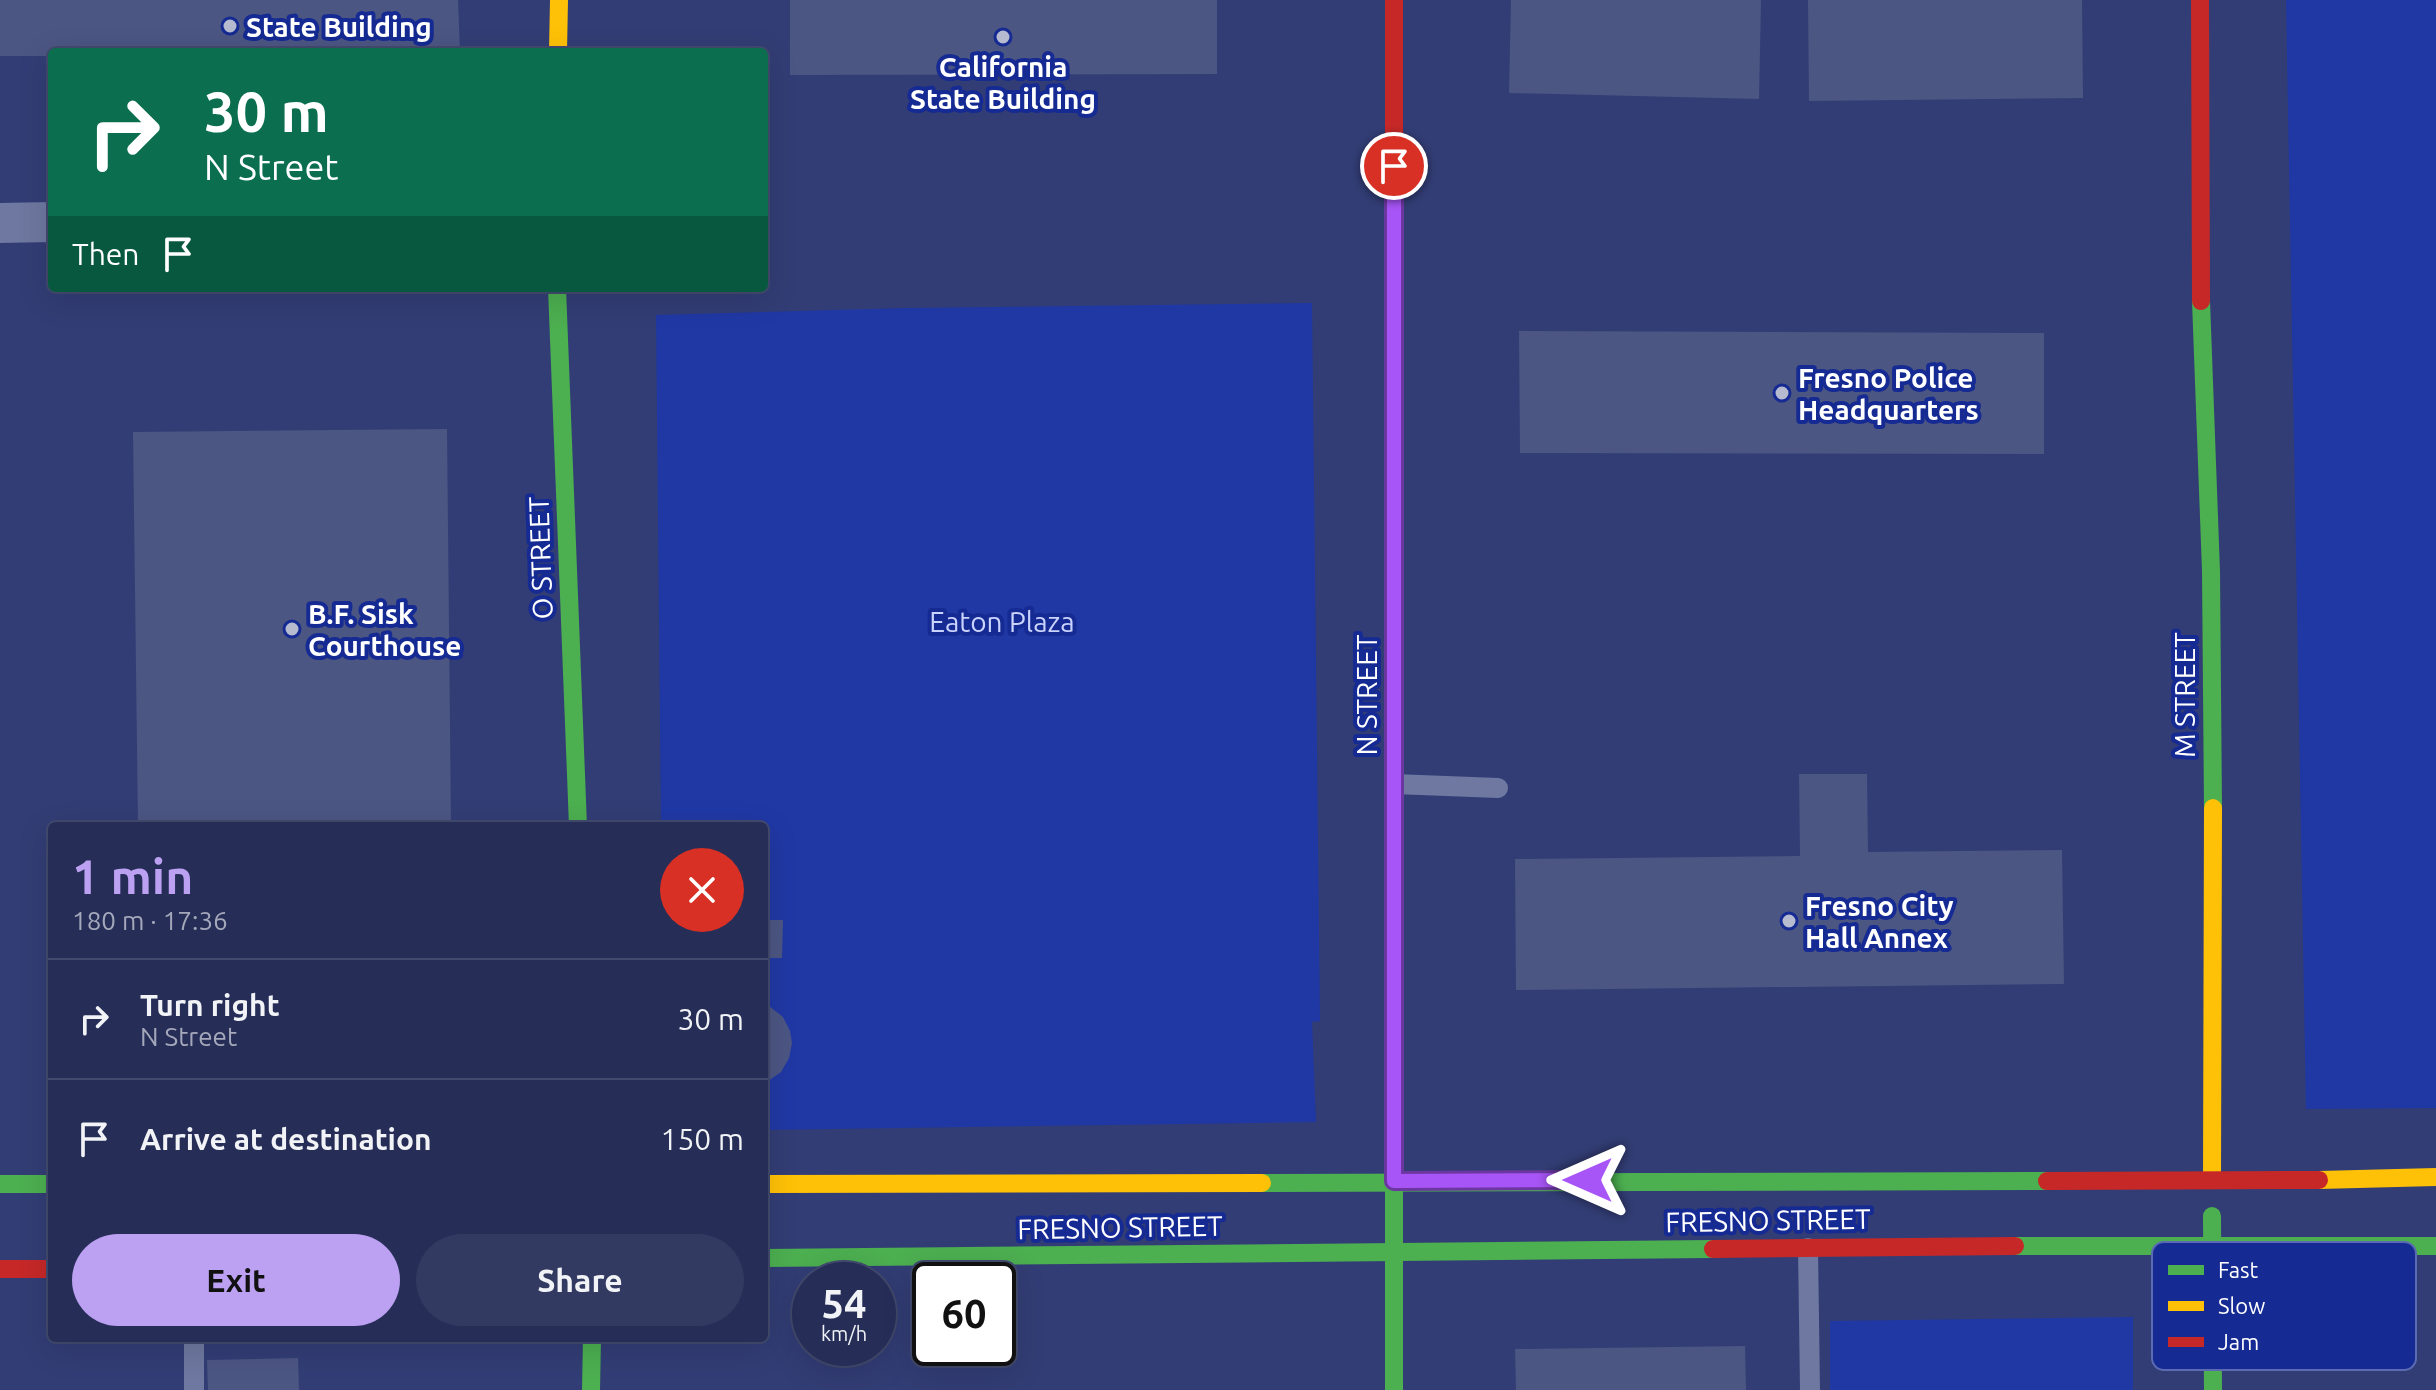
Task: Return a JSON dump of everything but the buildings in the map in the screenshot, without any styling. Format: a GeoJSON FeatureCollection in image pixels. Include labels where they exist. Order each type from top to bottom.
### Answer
{"type":"FeatureCollection","features":[{"type":"Feature","properties":{"kind":"main road"},"geometry":{"type":"LineString","coordinates":[[558,48],[559,0]]}},
{"type":"Feature","properties":{"kind":"main road","name":"N STREET"},"geometry":{"type":"LineString","coordinates":[[1394,0],[1394,1390]]}},
{"type":"Feature","properties":{"kind":"main road","name":"M STREET"},"geometry":{"type":"LineString","coordinates":[[2200,0],[2200,284],[2211,571],[2214,884],[2212,1242]]}},
{"type":"Feature","properties":{"kind":"main road","name":"O STREET"},"geometry":{"type":"LineString","coordinates":[[557,292],[578,822]]}},
{"type":"Feature","properties":{"kind":"main road","name":"FRESNO STREET"},"geometry":{"type":"LineString","coordinates":[[768,1184],[2436,1177]]}},
{"type":"Feature","properties":{"kind":"main road"},"geometry":{"type":"LineString","coordinates":[[0,1184],[48,1184]]}},
{"type":"Feature","properties":{"kind":"main road","name":"FRESNO STREET"},"geometry":{"type":"LineString","coordinates":[[768,1258],[2152,1245]]}},
{"type":"Feature","properties":{"kind":"main road","name":"FRESNO STREET"},"geometry":{"type":"LineString","coordinates":[[2416,1246],[2436,1246]]}},
{"type":"Feature","properties":{"kind":"main road"},"geometry":{"type":"LineString","coordinates":[[0,1269],[48,1269]]}},
{"type":"Feature","properties":{"kind":"main road"},"geometry":{"type":"LineString","coordinates":[[591,1390],[592,1342]]}},
{"type":"Feature","properties":{"kind":"main road","name":"M STREET"},"geometry":{"type":"LineString","coordinates":[[2213,1370],[2213,1390]]}},
{"type":"Feature","properties":{"kind":"street"},"geometry":{"type":"LineString","coordinates":[[0,223],[48,222]]}},
{"type":"Feature","properties":{"kind":"lane"},"geometry":{"type":"LineString","coordinates":[[1394,784],[1498,788]]}},
{"type":"Feature","properties":{"kind":"lane"},"geometry":{"type":"LineString","coordinates":[[1808,1248],[1810,1390]]}},
{"type":"Feature","properties":{"kind":"lane"},"geometry":{"type":"LineString","coordinates":[[194,1342],[194,1390]]}},
{"type":"Feature","properties":{"kind":"green space"},"geometry":{"type":"Polygon","coordinates":[[[2286,0],[2436,0],[2436,1108],[2306,1109],[2286,0]]]}},
{"type":"Feature","properties":{"kind":"green space","name":"Eaton Plaza"},"geometry":{"type":"Polygon","coordinates":[[[1312,303],[1320,1021],[1312,1022],[1316,1122],[768,1130],[768,822],[661,822],[656,315],[907,308],[1312,303]]]}},
{"type":"Feature","properties":{"kind":"green space"},"geometry":{"type":"Polygon","coordinates":[[[2133,1317],[2133,1390],[1830,1390],[1830,1321],[2133,1317]]]}},
{"type":"Feature","properties":{"kind":"traffic: fast"},"geometry":{"type":"LineString","coordinates":[[557,292],[578,822]]}},
{"type":"Feature","properties":{"kind":"traffic: fast"},"geometry":{"type":"LineString","coordinates":[[2201,301],[2211,571],[2213,808]]}},
{"type":"Feature","properties":{"kind":"traffic: fast"},"geometry":{"type":"LineString","coordinates":[[1394,731],[1394,1390]]}},
{"type":"Feature","properties":{"kind":"traffic: fast"},"geometry":{"type":"LineString","coordinates":[[1262,1183],[2047,1181]]}},
{"type":"Feature","properties":{"kind":"traffic: fast"},"geometry":{"type":"LineString","coordinates":[[0,1184],[48,1184]]}},
{"type":"Feature","properties":{"kind":"traffic: fast"},"geometry":{"type":"LineString","coordinates":[[2212,1216],[2212,1242]]}},
{"type":"Feature","properties":{"kind":"traffic: fast"},"geometry":{"type":"LineString","coordinates":[[2015,1246],[2152,1246]]}},
{"type":"Feature","properties":{"kind":"traffic: fast"},"geometry":{"type":"LineString","coordinates":[[2416,1246],[2436,1246]]}},
{"type":"Feature","properties":{"kind":"traffic: fast"},"geometry":{"type":"LineString","coordinates":[[768,1258],[1713,1249]]}},
{"type":"Feature","properties":{"kind":"traffic: fast"},"geometry":{"type":"LineString","coordinates":[[591,1390],[592,1342]]}},
{"type":"Feature","properties":{"kind":"traffic: fast"},"geometry":{"type":"LineString","coordinates":[[2213,1370],[2213,1390]]}},
{"type":"Feature","properties":{"kind":"traffic: slow"},"geometry":{"type":"LineString","coordinates":[[558,48],[559,0]]}},
{"type":"Feature","properties":{"kind":"traffic: slow"},"geometry":{"type":"LineString","coordinates":[[1394,415],[1394,731]]}},
{"type":"Feature","properties":{"kind":"traffic: slow"},"geometry":{"type":"LineString","coordinates":[[2212,1180],[2213,808]]}},
{"type":"Feature","properties":{"kind":"traffic: slow"},"geometry":{"type":"LineString","coordinates":[[2319,1180],[2436,1177]]}},
{"type":"Feature","properties":{"kind":"traffic: slow"},"geometry":{"type":"LineString","coordinates":[[768,1184],[1262,1183]]}},
{"type":"Feature","properties":{"kind":"traffic: jam"},"geometry":{"type":"LineString","coordinates":[[1394,0],[1394,415]]}},
{"type":"Feature","properties":{"kind":"traffic: jam"},"geometry":{"type":"LineString","coordinates":[[2200,0],[2201,301]]}},
{"type":"Feature","properties":{"kind":"traffic: jam"},"geometry":{"type":"LineString","coordinates":[[2047,1181],[2319,1180]]}},
{"type":"Feature","properties":{"kind":"traffic: jam"},"geometry":{"type":"LineString","coordinates":[[1713,1249],[2015,1246]]}},
{"type":"Feature","properties":{"kind":"traffic: jam"},"geometry":{"type":"LineString","coordinates":[[0,1269],[48,1269]]}},
{"type":"Feature","properties":{"kind":"place","name":"State Building"},"geometry":{"type":"Point","coordinates":[230,26]}},
{"type":"Feature","properties":{"kind":"place","name":"California State Building"},"geometry":{"type":"Point","coordinates":[1003,37]}},
{"type":"Feature","properties":{"kind":"place","name":"Fresno Police Headquarters"},"geometry":{"type":"Point","coordinates":[1782,393]}},
{"type":"Feature","properties":{"kind":"place","name":"B.F. Sisk Courthouse"},"geometry":{"type":"Point","coordinates":[292,629]}},
{"type":"Feature","properties":{"kind":"place","name":"Fresno City Hall Annex"},"geometry":{"type":"Point","coordinates":[1789,921]}},
{"type":"Feature","properties":{"kind":"route"},"geometry":{"type":"LineString","coordinates":[[1394,166],[1394,1181],[1588,1180]]}}]}
